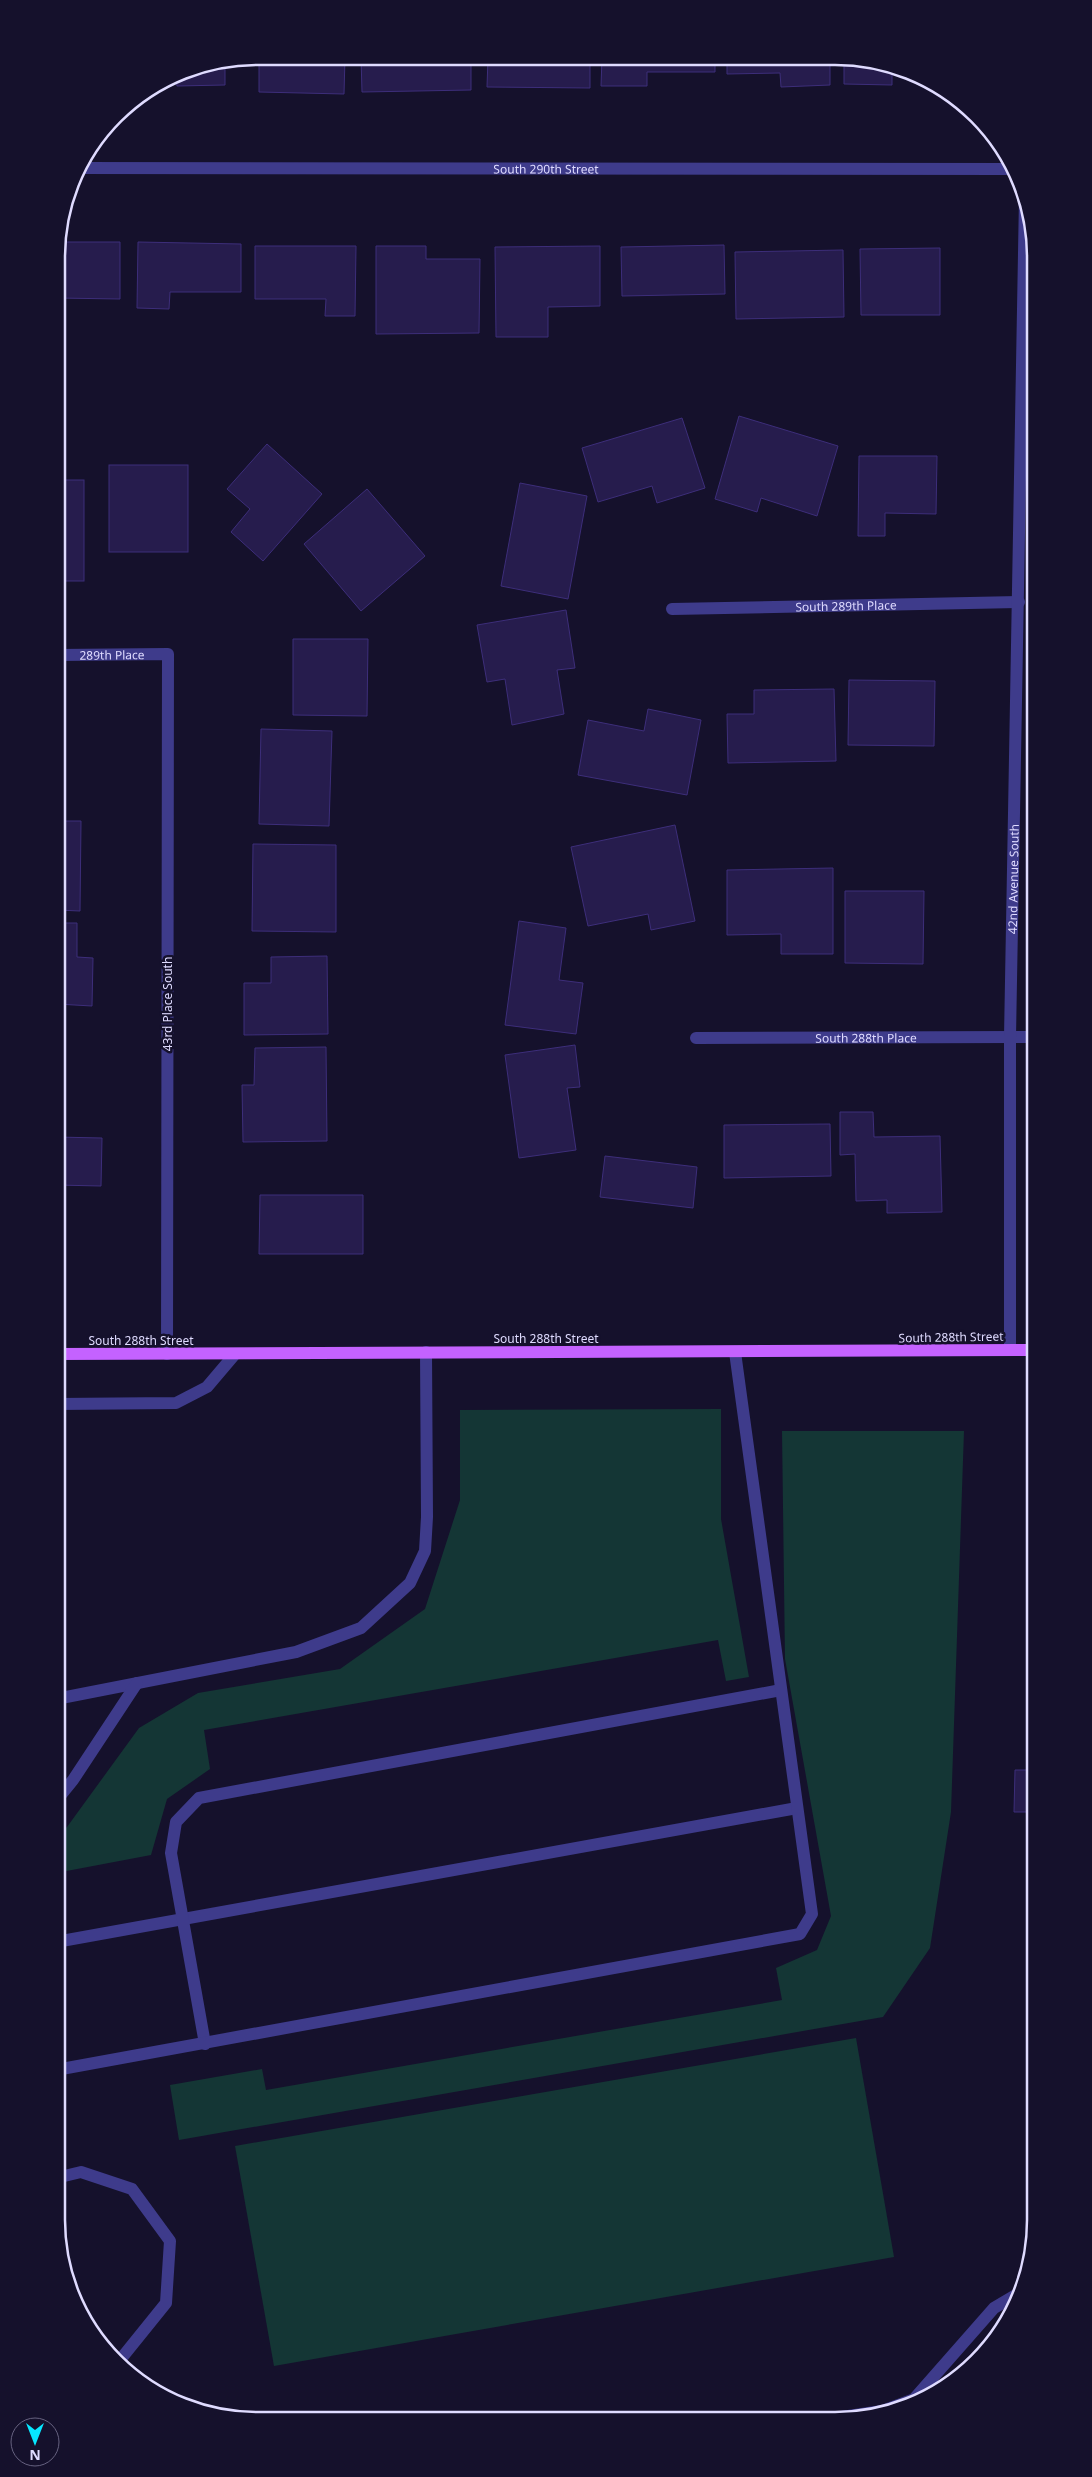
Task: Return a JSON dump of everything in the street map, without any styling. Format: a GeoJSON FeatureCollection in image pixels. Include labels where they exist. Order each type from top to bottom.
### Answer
{"type":"FeatureCollection","features":[{"type":"Feature","properties":{"kind":"main road","name":"South 288th Street"},"geometry":{"type":"LineString","coordinates":[[65,1354],[1027,1350]]}},
{"type":"Feature","properties":{"kind":"street","name":"South 290th Street"},"geometry":{"type":"LineString","coordinates":[[87,168],[1005,169]]}},
{"type":"Feature","properties":{"kind":"street","name":"42nd Avenue South"},"geometry":{"type":"LineString","coordinates":[[1010,1350],[1010,1037],[1025,234]]}},
{"type":"Feature","properties":{"kind":"street","name":"South 289th Place"},"geometry":{"type":"LineString","coordinates":[[672,609],[1019,602]]}},
{"type":"Feature","properties":{"kind":"street","name":"289th Place"},"geometry":{"type":"LineString","coordinates":[[65,655],[168,654]]}},
{"type":"Feature","properties":{"kind":"street","name":"43rd Place South"},"geometry":{"type":"LineString","coordinates":[[167,1354],[168,654]]}},
{"type":"Feature","properties":{"kind":"street","name":"South 288th Place"},"geometry":{"type":"LineString","coordinates":[[696,1038],[1027,1037]]}},
{"type":"Feature","properties":{"kind":"street"},"geometry":{"type":"LineString","coordinates":[[65,1697],[296,1652],[361,1628],[410,1583],[425,1551],[427,1517],[426,1352]]}},
{"type":"Feature","properties":{"kind":"street"},"geometry":{"type":"LineString","coordinates":[[65,2068],[800,1934],[812,1914],[735,1352]]}},
{"type":"Feature","properties":{"kind":"street"},"geometry":{"type":"LineString","coordinates":[[65,1404],[176,1403],[207,1387],[235,1354]]}},
{"type":"Feature","properties":{"kind":"street"},"geometry":{"type":"LineString","coordinates":[[65,1788],[137,1683]]}},
{"type":"Feature","properties":{"kind":"street"},"geometry":{"type":"LineString","coordinates":[[205,2044],[171,1853],[176,1822],[199,1798],[781,1690]]}},
{"type":"Feature","properties":{"kind":"street"},"geometry":{"type":"LineString","coordinates":[[65,1940],[797,1808]]}},
{"type":"Feature","properties":{"kind":"street"},"geometry":{"type":"LineString","coordinates":[[65,2176],[81,2172],[132,2189],[170,2241],[166,2303],[122,2357]]}},
{"type":"Feature","properties":{"kind":"street"},"geometry":{"type":"LineString","coordinates":[[920,2392],[994,2308],[1010,2299]]}},
{"type":"Feature","properties":{"kind":"green space"},"geometry":{"type":"Polygon","coordinates":[[[721,1409],[721,1519],[749,1677],[726,1681],[718,1640],[204,1730],[210,1769],[167,1799],[151,1855],[65,1871],[65,1829],[139,1728],[198,1693],[340,1669],[425,1609],[460,1500],[460,1410],[721,1409]]]}},
{"type":"Feature","properties":{"kind":"green space"},"geometry":{"type":"Polygon","coordinates":[[[782,1431],[964,1431],[951,1812],[930,1948],[883,2017],[179,2140],[170,2085],[262,2069],[266,2090],[782,2000],[776,1968],[817,1950],[831,1916],[785,1659],[782,1431]]]}},
{"type":"Feature","properties":{"kind":"green space"},"geometry":{"type":"Polygon","coordinates":[[[856,2038],[894,2257],[274,2366],[235,2146],[856,2038]]]}},
{"type":"Feature","properties":{"kind":"building"},"geometry":{"type":"Polygon","coordinates":[[[259,65],[345,65],[344,94],[259,92],[259,65]]]}},
{"type":"Feature","properties":{"kind":"building"},"geometry":{"type":"Polygon","coordinates":[[[361,65],[471,65],[471,90],[362,92],[361,65]]]}},
{"type":"Feature","properties":{"kind":"building"},"geometry":{"type":"Polygon","coordinates":[[[488,65],[590,65],[590,88],[487,87],[488,65]]]}},
{"type":"Feature","properties":{"kind":"building"},"geometry":{"type":"Polygon","coordinates":[[[602,65],[715,65],[715,72],[647,72],[647,86],[601,86],[602,65]]]}},
{"type":"Feature","properties":{"kind":"building"},"geometry":{"type":"Polygon","coordinates":[[[727,65],[830,65],[830,85],[781,87],[780,73],[727,74],[727,65]]]}},
{"type":"Feature","properties":{"kind":"building"},"geometry":{"type":"Polygon","coordinates":[[[844,65],[892,74],[892,85],[844,84],[844,65]]]}},
{"type":"Feature","properties":{"kind":"building"},"geometry":{"type":"Polygon","coordinates":[[[225,68],[225,85],[177,86],[176,83],[196,75],[225,68]]]}},
{"type":"Feature","properties":{"kind":"building"},"geometry":{"type":"Polygon","coordinates":[[[65,242],[120,242],[120,299],[65,298],[65,242]]]}},
{"type":"Feature","properties":{"kind":"building"},"geometry":{"type":"Polygon","coordinates":[[[138,242],[241,244],[241,292],[170,292],[169,309],[137,308],[138,242]]]}},
{"type":"Feature","properties":{"kind":"building"},"geometry":{"type":"Polygon","coordinates":[[[724,245],[725,294],[622,296],[621,247],[724,245]]]}},
{"type":"Feature","properties":{"kind":"building"},"geometry":{"type":"Polygon","coordinates":[[[255,246],[356,246],[355,316],[325,316],[326,299],[255,299],[255,246]]]}},
{"type":"Feature","properties":{"kind":"building"},"geometry":{"type":"Polygon","coordinates":[[[376,246],[426,246],[426,259],[480,259],[479,333],[376,334],[376,246]]]}},
{"type":"Feature","properties":{"kind":"building"},"geometry":{"type":"Polygon","coordinates":[[[600,246],[600,306],[548,307],[548,337],[496,337],[495,247],[600,246]]]}},
{"type":"Feature","properties":{"kind":"building"},"geometry":{"type":"Polygon","coordinates":[[[940,248],[940,315],[861,315],[860,249],[940,248]]]}},
{"type":"Feature","properties":{"kind":"building"},"geometry":{"type":"Polygon","coordinates":[[[843,250],[844,317],[736,319],[735,252],[843,250]]]}},
{"type":"Feature","properties":{"kind":"building"},"geometry":{"type":"Polygon","coordinates":[[[739,416],[838,446],[817,516],[761,498],[757,512],[715,499],[739,416]]]}},
{"type":"Feature","properties":{"kind":"building"},"geometry":{"type":"Polygon","coordinates":[[[682,418],[705,488],[657,503],[652,486],[598,502],[582,448],[682,418]]]}},
{"type":"Feature","properties":{"kind":"building"},"geometry":{"type":"Polygon","coordinates":[[[267,444],[322,494],[263,561],[231,532],[250,509],[227,489],[267,444]]]}},
{"type":"Feature","properties":{"kind":"building"},"geometry":{"type":"Polygon","coordinates":[[[859,456],[937,456],[936,514],[885,513],[885,536],[858,536],[859,456]]]}},
{"type":"Feature","properties":{"kind":"building"},"geometry":{"type":"Polygon","coordinates":[[[109,465],[188,465],[188,552],[109,552],[109,465]]]}},
{"type":"Feature","properties":{"kind":"building"},"geometry":{"type":"Polygon","coordinates":[[[65,480],[84,480],[84,581],[65,581],[65,480]]]}},
{"type":"Feature","properties":{"kind":"building"},"geometry":{"type":"Polygon","coordinates":[[[520,483],[587,496],[568,599],[501,586],[520,483]]]}},
{"type":"Feature","properties":{"kind":"building"},"geometry":{"type":"Polygon","coordinates":[[[367,489],[425,556],[361,611],[304,544],[367,489]]]}},
{"type":"Feature","properties":{"kind":"building"},"geometry":{"type":"Polygon","coordinates":[[[566,610],[575,668],[557,670],[564,714],[512,725],[505,679],[487,682],[477,625],[566,610]]]}},
{"type":"Feature","properties":{"kind":"building"},"geometry":{"type":"Polygon","coordinates":[[[293,639],[368,639],[367,716],[293,715],[293,639]]]}},
{"type":"Feature","properties":{"kind":"building"},"geometry":{"type":"Polygon","coordinates":[[[849,680],[935,681],[934,746],[848,745],[849,680]]]}},
{"type":"Feature","properties":{"kind":"building"},"geometry":{"type":"Polygon","coordinates":[[[834,689],[836,761],[728,763],[727,714],[754,714],[754,690],[834,689]]]}},
{"type":"Feature","properties":{"kind":"building"},"geometry":{"type":"Polygon","coordinates":[[[648,709],[701,720],[687,795],[578,775],[588,720],[644,731],[648,709]]]}},
{"type":"Feature","properties":{"kind":"building"},"geometry":{"type":"Polygon","coordinates":[[[261,729],[332,731],[329,826],[259,824],[261,729]]]}},
{"type":"Feature","properties":{"kind":"building"},"geometry":{"type":"Polygon","coordinates":[[[65,821],[81,821],[80,911],[65,910],[65,821]]]}},
{"type":"Feature","properties":{"kind":"building"},"geometry":{"type":"Polygon","coordinates":[[[675,825],[695,921],[651,930],[648,914],[588,926],[571,847],[675,825]]]}},
{"type":"Feature","properties":{"kind":"building"},"geometry":{"type":"Polygon","coordinates":[[[253,844],[336,845],[336,932],[252,931],[253,844]]]}},
{"type":"Feature","properties":{"kind":"building"},"geometry":{"type":"Polygon","coordinates":[[[833,868],[833,954],[781,954],[781,934],[727,935],[727,870],[833,868]]]}},
{"type":"Feature","properties":{"kind":"building"},"geometry":{"type":"Polygon","coordinates":[[[845,891],[924,891],[923,964],[845,963],[845,891]]]}},
{"type":"Feature","properties":{"kind":"building"},"geometry":{"type":"Polygon","coordinates":[[[519,921],[566,928],[559,980],[583,983],[576,1034],[505,1025],[519,921]]]}},
{"type":"Feature","properties":{"kind":"building"},"geometry":{"type":"Polygon","coordinates":[[[65,923],[77,923],[77,957],[93,958],[92,1006],[65,1004],[65,923]]]}},
{"type":"Feature","properties":{"kind":"building"},"geometry":{"type":"Polygon","coordinates":[[[327,956],[328,1034],[244,1035],[244,983],[271,983],[271,957],[327,956]]]}},
{"type":"Feature","properties":{"kind":"building"},"geometry":{"type":"Polygon","coordinates":[[[575,1045],[580,1087],[567,1088],[576,1150],[519,1158],[505,1055],[575,1045]]]}},
{"type":"Feature","properties":{"kind":"building"},"geometry":{"type":"Polygon","coordinates":[[[326,1047],[327,1141],[243,1142],[242,1085],[254,1085],[255,1048],[326,1047]]]}},
{"type":"Feature","properties":{"kind":"building"},"geometry":{"type":"Polygon","coordinates":[[[840,1112],[873,1112],[874,1137],[940,1136],[942,1212],[887,1213],[887,1200],[856,1201],[855,1154],[840,1155],[840,1112]]]}},
{"type":"Feature","properties":{"kind":"building"},"geometry":{"type":"Polygon","coordinates":[[[830,1124],[831,1176],[724,1178],[724,1125],[830,1124]]]}},
{"type":"Feature","properties":{"kind":"building"},"geometry":{"type":"Polygon","coordinates":[[[65,1137],[102,1138],[101,1186],[65,1185],[65,1137]]]}},
{"type":"Feature","properties":{"kind":"building"},"geometry":{"type":"Polygon","coordinates":[[[605,1156],[697,1167],[693,1208],[600,1197],[605,1156]]]}},
{"type":"Feature","properties":{"kind":"building"},"geometry":{"type":"Polygon","coordinates":[[[260,1195],[363,1195],[363,1254],[259,1254],[260,1195]]]}},
{"type":"Feature","properties":{"kind":"building"},"geometry":{"type":"Polygon","coordinates":[[[1015,1770],[1027,1770],[1027,1812],[1014,1812],[1015,1770]]]}}]}
